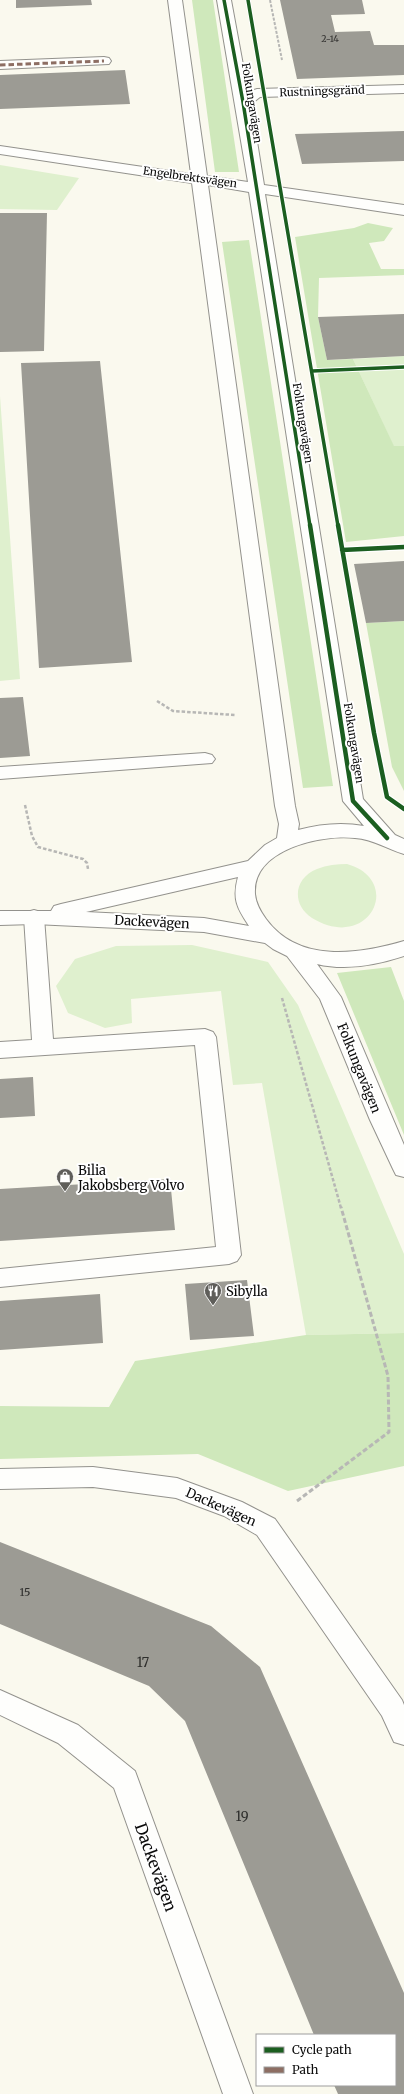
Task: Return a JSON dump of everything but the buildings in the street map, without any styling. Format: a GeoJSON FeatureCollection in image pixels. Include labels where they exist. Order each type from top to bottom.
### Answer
{"type":"FeatureCollection","features":[{"type":"Feature","properties":{"kind":"street"},"geometry":{"type":"LineString","coordinates":[[175,0],[282,790],[289,824],[287,840]]}},
{"type":"Feature","properties":{"kind":"street","name":"Folkungavägen"},"geometry":{"type":"LineString","coordinates":[[224,0],[243,102],[255,187],[353,801],[396,843]]}},
{"type":"Feature","properties":{"kind":"street"},"geometry":{"type":"LineString","coordinates":[[0,65],[104,61]]}},
{"type":"Feature","properties":{"kind":"street","name":"Rustningsgränd"},"geometry":{"type":"LineString","coordinates":[[243,102],[257,93],[404,89]]}},
{"type":"Feature","properties":{"kind":"street","name":"Engelbrektsvägen"},"geometry":{"type":"LineString","coordinates":[[0,150],[404,210]]}},
{"type":"Feature","properties":{"kind":"street"},"geometry":{"type":"LineString","coordinates":[[9,772],[205,759]]}},
{"type":"Feature","properties":{"kind":"street"},"geometry":{"type":"LineString","coordinates":[[396,843],[355,831],[333,830],[287,840],[263,855],[253,867],[245,888],[246,902],[257,924],[268,936],[294,951],[319,958],[354,961],[388,955],[404,948]]}},
{"type":"Feature","properties":{"kind":"street","name":"Dackevägen"},"geometry":{"type":"LineString","coordinates":[[34,917],[253,867]]}},
{"type":"Feature","properties":{"kind":"street"},"geometry":{"type":"LineString","coordinates":[[34,917],[43,1047]]}},
{"type":"Feature","properties":{"kind":"street","name":"Dackevägen"},"geometry":{"type":"LineString","coordinates":[[0,918],[34,917],[204,924],[268,936]]}},
{"type":"Feature","properties":{"kind":"street","name":"Folkungavägen"},"geometry":{"type":"LineString","coordinates":[[294,951],[330,997],[381,1120],[404,1169]]}},
{"type":"Feature","properties":{"kind":"street"},"geometry":{"type":"LineString","coordinates":[[0,1050],[205,1037],[230,1255],[0,1278]]}},
{"type":"Feature","properties":{"kind":"street","name":"Dackevägen"},"geometry":{"type":"LineString","coordinates":[[0,1478],[93,1477],[177,1488],[233,1509],[266,1527],[392,1708],[404,1733]]}},
{"type":"Feature","properties":{"kind":"street","name":"Dackevägen"},"geometry":{"type":"LineString","coordinates":[[0,1702],[68,1734],[125,1780],[238,2094]]}},
{"type":"Feature","properties":{"kind":"path"},"geometry":{"type":"LineString","coordinates":[[270,0],[284,66]]}},
{"type":"Feature","properties":{"kind":"path"},"geometry":{"type":"LineString","coordinates":[[157,701],[173,711],[236,715]]}},
{"type":"Feature","properties":{"kind":"path"},"geometry":{"type":"LineString","coordinates":[[9,772],[34,842],[38,847],[83,860],[87,863],[89,873]]}},
{"type":"Feature","properties":{"kind":"path"},"geometry":{"type":"LineString","coordinates":[[266,1527],[306,1493],[389,1432],[388,1376],[282,995]]}},
{"type":"Feature","properties":{"kind":"green space"},"geometry":{"type":"Polygon","coordinates":[[[192,0],[213,0],[239,172],[215,172],[192,0]]]}},
{"type":"Feature","properties":{"kind":"green space"},"geometry":{"type":"Polygon","coordinates":[[[0,165],[79,178],[57,210],[0,209],[0,165]]]}},
{"type":"Feature","properties":{"kind":"green space"},"geometry":{"type":"Polygon","coordinates":[[[368,223],[393,228],[384,241],[369,243],[381,269],[404,269],[404,275],[319,278],[318,317],[327,360],[353,359],[394,446],[404,446],[404,536],[346,542],[295,237],[354,228],[368,223]]]}},
{"type":"Feature","properties":{"kind":"green space"},"geometry":{"type":"Polygon","coordinates":[[[249,240],[333,786],[303,788],[222,242],[249,240]]]}},
{"type":"Feature","properties":{"kind":"green space"},"geometry":{"type":"Polygon","coordinates":[[[404,356],[404,446],[394,447],[353,359],[404,356]]]}},
{"type":"Feature","properties":{"kind":"green space"},"geometry":{"type":"Polygon","coordinates":[[[0,396],[20,679],[0,681],[0,396]]]}},
{"type":"Feature","properties":{"kind":"green space"},"geometry":{"type":"Polygon","coordinates":[[[404,621],[404,791],[392,767],[366,623],[404,621]]]}},
{"type":"Feature","properties":{"kind":"green space"},"geometry":{"type":"Polygon","coordinates":[[[347,864],[364,872],[374,884],[376,897],[373,910],[364,921],[350,927],[332,926],[312,918],[305,912],[298,899],[300,885],[304,878],[309,873],[317,869],[332,865],[347,864]]]}},
{"type":"Feature","properties":{"kind":"green space"},"geometry":{"type":"Polygon","coordinates":[[[192,945],[268,962],[298,1005],[404,1254],[404,1333],[306,1335],[262,1083],[233,1085],[221,991],[131,999],[132,1023],[105,1028],[68,1013],[56,986],[75,959],[116,946],[192,945]]]}},
{"type":"Feature","properties":{"kind":"green space"},"geometry":{"type":"Polygon","coordinates":[[[391,967],[404,1001],[404,1135],[337,973],[391,967]]]}},
{"type":"Feature","properties":{"kind":"green space"},"geometry":{"type":"Polygon","coordinates":[[[404,1333],[404,1466],[288,1491],[198,1454],[0,1459],[0,1406],[109,1407],[135,1361],[306,1335],[404,1333]]]}},
{"type":"Feature","properties":{"kind":"marked path"},"geometry":{"type":"LineString","coordinates":[[0,65],[104,61]]}},
{"type":"Feature","properties":{"kind":"cycle path"},"geometry":{"type":"LineString","coordinates":[[224,0],[243,102],[353,801],[387,838]]}},
{"type":"Feature","properties":{"kind":"cycle path"},"geometry":{"type":"LineString","coordinates":[[248,0],[374,733],[387,797],[404,809]]}},
{"type":"Feature","properties":{"kind":"cycle path"},"geometry":{"type":"LineString","coordinates":[[312,371],[404,367]]}},
{"type":"Feature","properties":{"kind":"cycle path"},"geometry":{"type":"LineString","coordinates":[[342,550],[404,547]]}},
{"type":"Feature","properties":{"kind":"place","name":"Bilia Jakobsberg Volvo"},"geometry":{"type":"Point","coordinates":[65,1192]}},
{"type":"Feature","properties":{"kind":"place","name":"Sibylla"},"geometry":{"type":"Point","coordinates":[213,1306]}}]}
